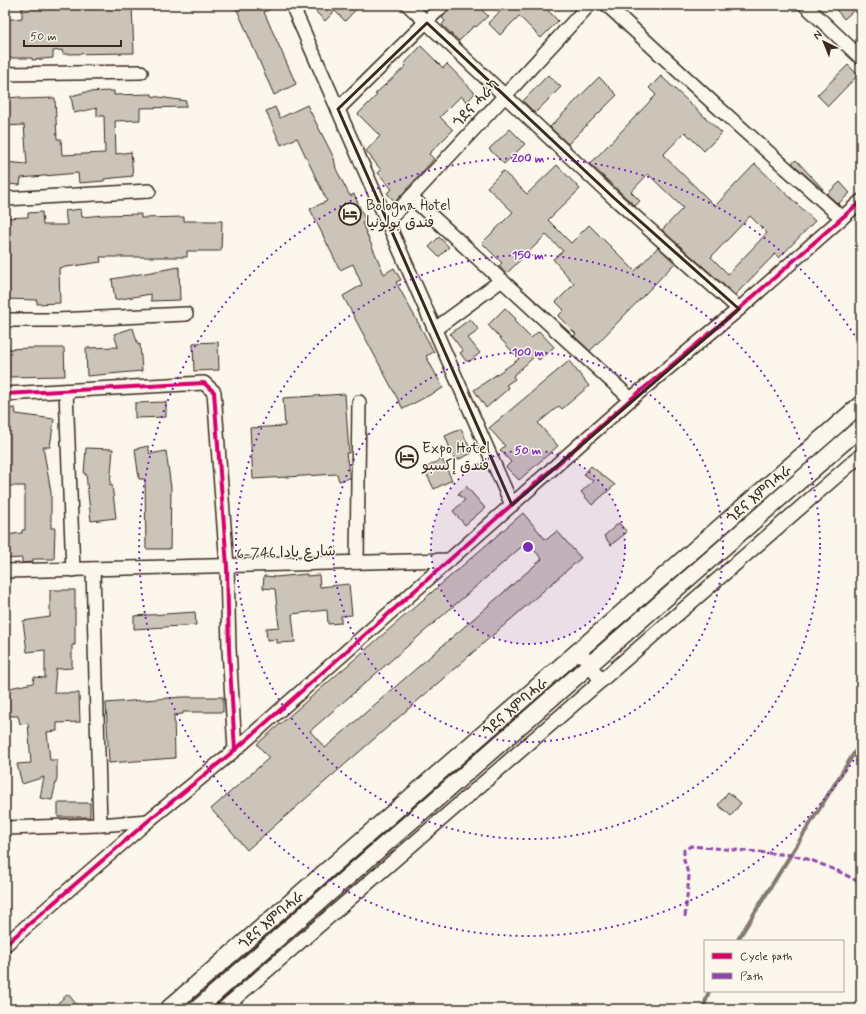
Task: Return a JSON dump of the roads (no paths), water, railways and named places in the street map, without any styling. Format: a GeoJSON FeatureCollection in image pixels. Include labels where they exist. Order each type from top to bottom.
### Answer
{"type":"FeatureCollection","features":[{"type":"Feature","properties":{"kind":"main road","name":"ጎደና እምባሓራ"},"geometry":{"type":"LineString","coordinates":[[168,1009],[580,651],[861,404]]}},
{"type":"Feature","properties":{"kind":"main road","name":"ጎደና እምባሓራ"},"geometry":{"type":"LineString","coordinates":[[197,1009],[861,427]]}},
{"type":"Feature","properties":{"kind":"street"},"geometry":{"type":"LineString","coordinates":[[292,5],[386,222],[512,505]]}},
{"type":"Feature","properties":{"kind":"street"},"geometry":{"type":"LineString","coordinates":[[408,5],[614,198],[739,309]]}},
{"type":"Feature","properties":{"kind":"street"},"geometry":{"type":"LineString","coordinates":[[338,109],[427,23],[443,5]]}},
{"type":"Feature","properties":{"kind":"street","name":"ጎደና ሓራካ"},"geometry":{"type":"LineString","coordinates":[[386,222],[589,5]]}},
{"type":"Feature","properties":{"kind":"street"},"geometry":{"type":"LineString","coordinates":[[607,5],[712,102],[842,218]]}},
{"type":"Feature","properties":{"kind":"street"},"geometry":{"type":"LineString","coordinates":[[805,5],[861,58]]}},
{"type":"Feature","properties":{"kind":"street"},"geometry":{"type":"LineString","coordinates":[[5,74],[141,72]]}},
{"type":"Feature","properties":{"kind":"street"},"geometry":{"type":"LineString","coordinates":[[5,199],[149,191]]}},
{"type":"Feature","properties":{"kind":"street"},"geometry":{"type":"LineString","coordinates":[[411,197],[631,399]]}},
{"type":"Feature","properties":{"kind":"street"},"geometry":{"type":"LineString","coordinates":[[5,945],[148,821],[235,750],[631,399],[739,309],[861,201]]}},
{"type":"Feature","properties":{"kind":"street"},"geometry":{"type":"LineString","coordinates":[[435,330],[502,280]]}},
{"type":"Feature","properties":{"kind":"street"},"geometry":{"type":"LineString","coordinates":[[5,320],[57,320],[186,314]]}},
{"type":"Feature","properties":{"kind":"street"},"geometry":{"type":"LineString","coordinates":[[5,394],[204,383],[214,392],[227,566],[229,649],[235,750]]}},
{"type":"Feature","properties":{"kind":"street"},"geometry":{"type":"LineString","coordinates":[[66,391],[73,570]]}},
{"type":"Feature","properties":{"kind":"street"},"geometry":{"type":"LineString","coordinates":[[357,562],[359,402]]}},
{"type":"Feature","properties":{"kind":"street"},"geometry":{"type":"LineString","coordinates":[[223,1009],[861,455]]}},
{"type":"Feature","properties":{"kind":"street"},"geometry":{"type":"LineString","coordinates":[[715,532],[738,561]]}},
{"type":"Feature","properties":{"kind":"street","name":"شارع بادا 746-6"},"geometry":{"type":"LineString","coordinates":[[5,571],[449,560]]}},
{"type":"Feature","properties":{"kind":"street"},"geometry":{"type":"LineString","coordinates":[[93,569],[100,825]]}},
{"type":"Feature","properties":{"kind":"street"},"geometry":{"type":"LineString","coordinates":[[580,651],[601,681]]}},
{"type":"Feature","properties":{"kind":"street"},"geometry":{"type":"LineString","coordinates":[[5,828],[100,825],[148,821]]}},
{"type":"Feature","properties":{"kind":"waterway"},"geometry":{"type":"LineString","coordinates":[[738,940],[861,742]]}},
{"type":"Feature","properties":{"kind":"waterway"},"geometry":{"type":"LineString","coordinates":[[703,1009],[709,992]]}},
{"type":"Feature","properties":{"kind":"place","name":"Bologna Hotel فندق بولونيا"},"geometry":{"type":"Point","coordinates":[350,214]}},
{"type":"Feature","properties":{"kind":"place","name":"Expo Hotel فندق إكسبو"},"geometry":{"type":"Point","coordinates":[407,457]}}]}
